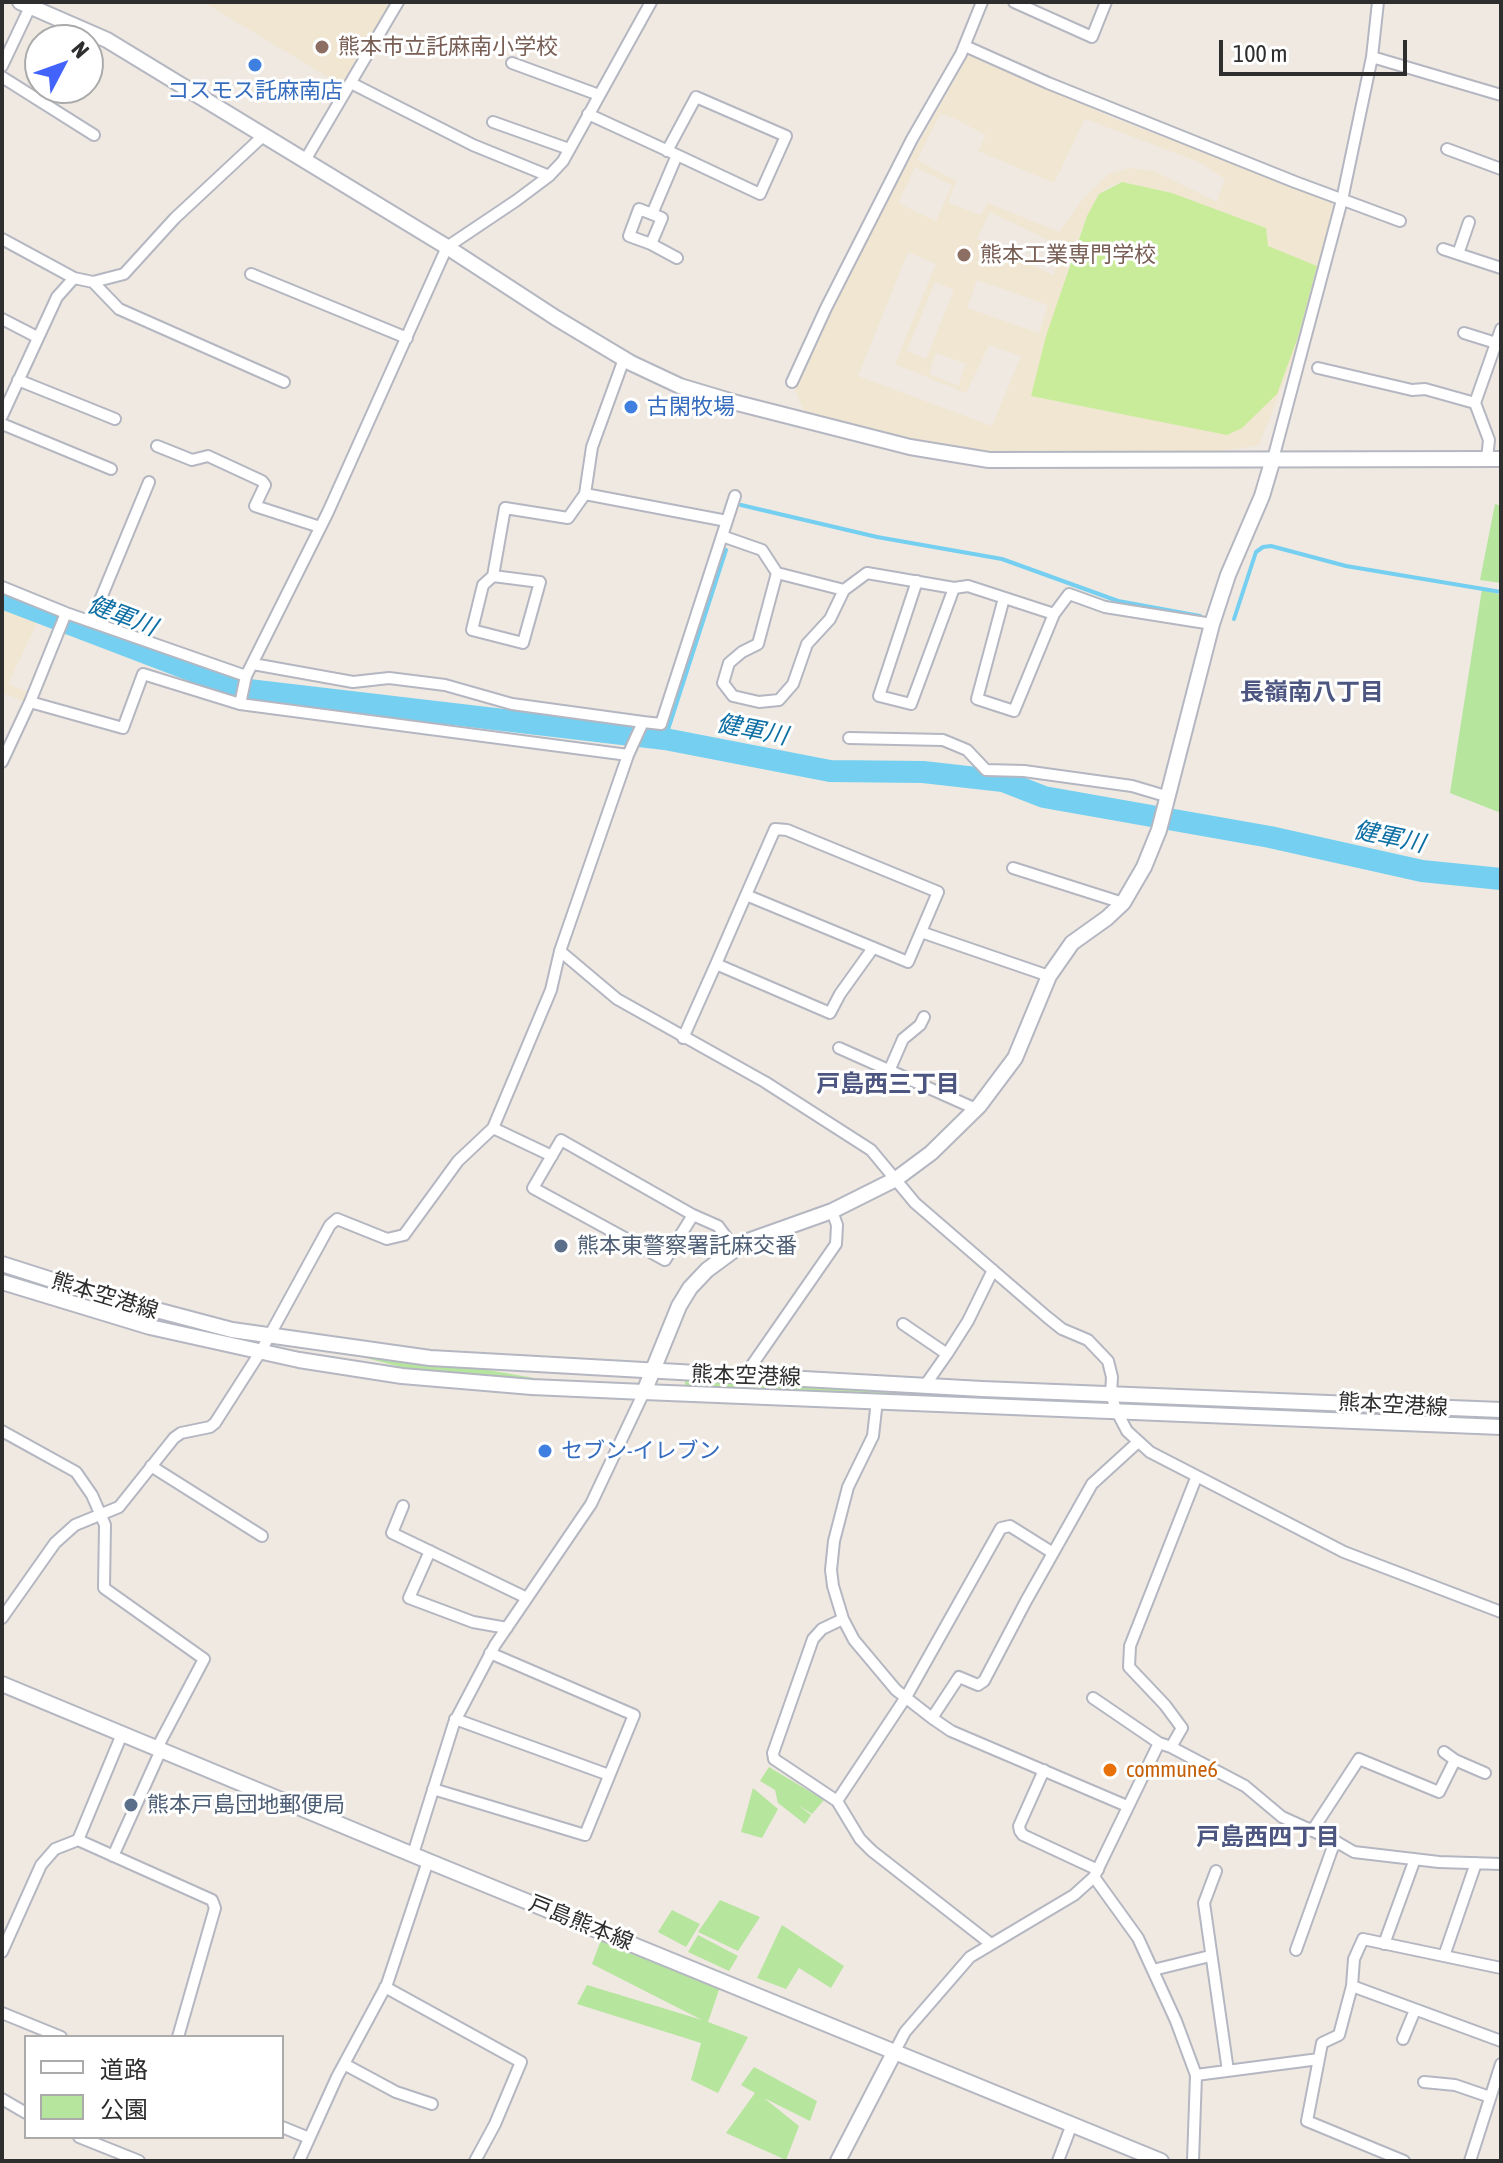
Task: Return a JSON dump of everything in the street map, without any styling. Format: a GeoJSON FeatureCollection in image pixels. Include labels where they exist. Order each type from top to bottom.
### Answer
{"type":"FeatureCollection","features":[{"type":"Feature","properties":{"kind":"main road"},"geometry":{"type":"LineString","coordinates":[[26,4],[107,40],[447,247],[556,318],[624,359],[680,386],[910,447],[989,460],[1494,459]]}},
{"type":"Feature","properties":{"kind":"main road"},"geometry":{"type":"LineString","coordinates":[[644,1392],[679,1306],[707,1270],[735,1249],[766,1234],[832,1211],[896,1179],[931,1153],[976,1109],[1015,1058],[1049,976],[1072,943],[1123,903],[1144,867],[1169,797],[1212,624],[1228,575],[1262,496],[1273,459]]}},
{"type":"Feature","properties":{"kind":"main road","name":"熊本空港線"},"geometry":{"type":"LineString","coordinates":[[2,1264],[174,1317],[269,1337],[466,1362],[1501,1410]]}},
{"type":"Feature","properties":{"kind":"main road","name":"熊本空港線"},"geometry":{"type":"LineString","coordinates":[[2,1282],[150,1327],[402,1376],[532,1387],[1501,1427]]}},
{"type":"Feature","properties":{"kind":"main road","name":"戸島熊本線"},"geometry":{"type":"LineString","coordinates":[[2,1684],[1161,2161]]}},
{"type":"Feature","properties":{"kind":"main road"},"geometry":{"type":"LineString","coordinates":[[838,2161],[894,2053]]}},
{"type":"Feature","properties":{"kind":"street"},"geometry":{"type":"LineString","coordinates":[[304,162],[398,2]]}},
{"type":"Feature","properties":{"kind":"street"},"geometry":{"type":"LineString","coordinates":[[240,704],[246,676],[320,527],[447,247],[549,176],[569,149],[651,2]]}},
{"type":"Feature","properties":{"kind":"street"},"geometry":{"type":"LineString","coordinates":[[792,382],[905,153],[965,46],[982,2]]}},
{"type":"Feature","properties":{"kind":"street"},"geometry":{"type":"LineString","coordinates":[[1014,2],[1092,37],[1106,2]]}},
{"type":"Feature","properties":{"kind":"street"},"geometry":{"type":"LineString","coordinates":[[1273,459],[1342,200],[1372,57],[1378,2]]}},
{"type":"Feature","properties":{"kind":"street"},"geometry":{"type":"LineString","coordinates":[[2,66],[26,4]]}},
{"type":"Feature","properties":{"kind":"street"},"geometry":{"type":"LineString","coordinates":[[965,46],[1048,83],[1400,221]]}},
{"type":"Feature","properties":{"kind":"street"},"geometry":{"type":"LineString","coordinates":[[1372,57],[1501,95]]}},
{"type":"Feature","properties":{"kind":"street"},"geometry":{"type":"LineString","coordinates":[[512,63],[599,95]]}},
{"type":"Feature","properties":{"kind":"street"},"geometry":{"type":"LineString","coordinates":[[2,77],[94,135]]}},
{"type":"Feature","properties":{"kind":"street"},"geometry":{"type":"LineString","coordinates":[[351,83],[473,145],[549,176]]}},
{"type":"Feature","properties":{"kind":"street"},"geometry":{"type":"LineString","coordinates":[[588,114],[672,153],[760,194],[786,136],[696,97],[672,153],[652,214]]}},
{"type":"Feature","properties":{"kind":"street"},"geometry":{"type":"LineString","coordinates":[[493,122],[569,149]]}},
{"type":"Feature","properties":{"kind":"street"},"geometry":{"type":"LineString","coordinates":[[2,239],[74,278],[93,282],[124,274],[175,218],[263,136]]}},
{"type":"Feature","properties":{"kind":"street"},"geometry":{"type":"LineString","coordinates":[[1447,149],[1501,169]]}},
{"type":"Feature","properties":{"kind":"street"},"geometry":{"type":"LineString","coordinates":[[651,244],[662,218],[639,209],[629,236],[677,258]]}},
{"type":"Feature","properties":{"kind":"street"},"geometry":{"type":"LineString","coordinates":[[1458,254],[1469,222]]}},
{"type":"Feature","properties":{"kind":"street"},"geometry":{"type":"LineString","coordinates":[[1443,249],[1501,268]]}},
{"type":"Feature","properties":{"kind":"street"},"geometry":{"type":"LineString","coordinates":[[251,274],[407,338]]}},
{"type":"Feature","properties":{"kind":"street"},"geometry":{"type":"LineString","coordinates":[[3,412],[57,297],[74,278]]}},
{"type":"Feature","properties":{"kind":"street"},"geometry":{"type":"LineString","coordinates":[[93,282],[119,309],[284,382]]}},
{"type":"Feature","properties":{"kind":"street"},"geometry":{"type":"LineString","coordinates":[[2,319],[37,337]]}},
{"type":"Feature","properties":{"kind":"street"},"geometry":{"type":"LineString","coordinates":[[1494,459],[1475,403],[1496,360],[1496,343],[1501,329]]}},
{"type":"Feature","properties":{"kind":"street"},"geometry":{"type":"LineString","coordinates":[[1464,333],[1496,343]]}},
{"type":"Feature","properties":{"kind":"street"},"geometry":{"type":"LineString","coordinates":[[493,576],[540,582],[523,643],[472,630],[483,585],[493,576],[505,508],[568,518],[585,494],[592,447],[624,359]]}},
{"type":"Feature","properties":{"kind":"street"},"geometry":{"type":"LineString","coordinates":[[1318,368],[1412,390],[1425,389],[1475,403]]}},
{"type":"Feature","properties":{"kind":"street"},"geometry":{"type":"LineString","coordinates":[[18,380],[115,419]]}},
{"type":"Feature","properties":{"kind":"street"},"geometry":{"type":"LineString","coordinates":[[2,424],[111,469]]}},
{"type":"Feature","properties":{"kind":"street"},"geometry":{"type":"LineString","coordinates":[[157,446],[192,460],[208,456],[262,481],[265,485],[255,506],[320,527]]}},
{"type":"Feature","properties":{"kind":"street"},"geometry":{"type":"LineString","coordinates":[[91,622],[149,482]]}},
{"type":"Feature","properties":{"kind":"street"},"geometry":{"type":"LineString","coordinates":[[585,494],[727,521]]}},
{"type":"Feature","properties":{"kind":"street"},"geometry":{"type":"LineString","coordinates":[[253,664],[353,682],[389,678],[445,685],[512,704],[661,724],[735,496]]}},
{"type":"Feature","properties":{"kind":"street"},"geometry":{"type":"LineString","coordinates":[[722,536],[762,550],[777,573],[844,590]]}},
{"type":"Feature","properties":{"kind":"street"},"geometry":{"type":"LineString","coordinates":[[777,573],[758,644],[729,663],[723,683],[733,696],[759,702],[779,700],[793,684],[807,644],[830,619],[844,590],[867,573],[954,588],[968,586],[1054,614]]}},
{"type":"Feature","properties":{"kind":"street"},"geometry":{"type":"LineString","coordinates":[[917,581],[879,696],[911,704],[954,588]]}},
{"type":"Feature","properties":{"kind":"street"},"geometry":{"type":"LineString","coordinates":[[2,587],[66,613],[246,676]]}},
{"type":"Feature","properties":{"kind":"street"},"geometry":{"type":"LineString","coordinates":[[1004,598],[977,699],[1014,711],[1054,614],[1069,594],[1105,607],[1212,624]]}},
{"type":"Feature","properties":{"kind":"street"},"geometry":{"type":"LineString","coordinates":[[2,762],[66,613]]}},
{"type":"Feature","properties":{"kind":"street"},"geometry":{"type":"LineString","coordinates":[[30,702],[123,728],[143,674],[240,704],[628,755]]}},
{"type":"Feature","properties":{"kind":"street"},"geometry":{"type":"LineString","coordinates":[[2,1618],[55,1543],[75,1525],[119,1507],[181,1433],[210,1427],[215,1423],[261,1351],[330,1225],[337,1219],[387,1239],[404,1235],[458,1161],[493,1128],[551,990],[560,951],[628,755],[643,722]]}},
{"type":"Feature","properties":{"kind":"street"},"geometry":{"type":"LineString","coordinates":[[849,738],[943,740],[967,750],[986,770],[1024,771],[1132,786],[1169,797]]}},
{"type":"Feature","properties":{"kind":"street"},"geometry":{"type":"LineString","coordinates":[[683,1038],[775,829],[787,830],[938,892],[908,962],[746,895]]}},
{"type":"Feature","properties":{"kind":"street"},"geometry":{"type":"LineString","coordinates":[[1013,868],[1123,903]]}},
{"type":"Feature","properties":{"kind":"street"},"geometry":{"type":"LineString","coordinates":[[921,932],[1049,976]]}},
{"type":"Feature","properties":{"kind":"street"},"geometry":{"type":"LineString","coordinates":[[716,964],[830,1013],[873,948]]}},
{"type":"Feature","properties":{"kind":"street"},"geometry":{"type":"LineString","coordinates":[[560,951],[617,999],[765,1082],[871,1150],[915,1203],[1062,1329],[1088,1340],[1108,1361],[1116,1410],[1127,1431],[1150,1452],[1344,1552],[1501,1612]]}},
{"type":"Feature","properties":{"kind":"street"},"geometry":{"type":"LineString","coordinates":[[889,1071],[903,1039],[920,1025],[924,1017]]}},
{"type":"Feature","properties":{"kind":"street"},"geometry":{"type":"LineString","coordinates":[[839,1048],[976,1109]]}},
{"type":"Feature","properties":{"kind":"street"},"geometry":{"type":"LineString","coordinates":[[493,1128],[552,1156]]}},
{"type":"Feature","properties":{"kind":"street"},"geometry":{"type":"LineString","coordinates":[[693,1215],[665,1260],[533,1188],[561,1140],[718,1226],[735,1249]]}},
{"type":"Feature","properties":{"kind":"street"},"geometry":{"type":"LineString","coordinates":[[745,1375],[836,1244],[837,1225],[832,1211]]}},
{"type":"Feature","properties":{"kind":"street"},"geometry":{"type":"LineString","coordinates":[[926,1384],[968,1321],[993,1270]]}},
{"type":"Feature","properties":{"kind":"street"},"geometry":{"type":"LineString","coordinates":[[903,1324],[947,1354]]}},
{"type":"Feature","properties":{"kind":"street"},"geometry":{"type":"LineString","coordinates":[[413,1854],[455,1719],[490,1653],[591,1504],[644,1392]]}},
{"type":"Feature","properties":{"kind":"street"},"geometry":{"type":"LineString","coordinates":[[877,1400],[873,1436],[848,1487],[834,1541],[831,1570],[843,1619],[854,1640],[896,1690],[951,1731],[1127,1806]]}},
{"type":"Feature","properties":{"kind":"street"},"geometry":{"type":"LineString","coordinates":[[2,1431],[76,1472],[92,1495],[105,1525],[104,1588],[204,1659],[159,1749],[113,1856]]}},
{"type":"Feature","properties":{"kind":"street"},"geometry":{"type":"LineString","coordinates":[[932,1718],[959,1677],[978,1685],[984,1681],[1096,1479],[1138,1442]]}},
{"type":"Feature","properties":{"kind":"street"},"geometry":{"type":"LineString","coordinates":[[151,1466],[262,1536]]}},
{"type":"Feature","properties":{"kind":"street"},"geometry":{"type":"LineString","coordinates":[[1171,1747],[1182,1728],[1129,1667],[1130,1646],[1196,1478]]}},
{"type":"Feature","properties":{"kind":"street"},"geometry":{"type":"LineString","coordinates":[[403,1506],[392,1533],[527,1598]]}},
{"type":"Feature","properties":{"kind":"street"},"geometry":{"type":"LineString","coordinates":[[837,1801],[906,1697],[1001,1528],[1010,1526],[1053,1553]]}},
{"type":"Feature","properties":{"kind":"street"},"geometry":{"type":"LineString","coordinates":[[430,1551],[409,1598],[473,1622],[507,1628]]}},
{"type":"Feature","properties":{"kind":"street"},"geometry":{"type":"LineString","coordinates":[[843,1619],[822,1629],[813,1639],[773,1753],[778,1763],[837,1801],[860,1839],[872,1851],[991,1944]]}},
{"type":"Feature","properties":{"kind":"street"},"geometry":{"type":"LineString","coordinates":[[433,1789],[585,1835],[634,1715],[490,1653]]}},
{"type":"Feature","properties":{"kind":"street"},"geometry":{"type":"LineString","coordinates":[[1093,1698],[1159,1743],[1245,1786],[1282,1817],[1354,1852],[1501,1864]]}},
{"type":"Feature","properties":{"kind":"street"},"geometry":{"type":"LineString","coordinates":[[455,1719],[609,1775]]}},
{"type":"Feature","properties":{"kind":"street"},"geometry":{"type":"LineString","coordinates":[[78,1840],[122,1734]]}},
{"type":"Feature","properties":{"kind":"street"},"geometry":{"type":"LineString","coordinates":[[894,2053],[905,2032],[970,1957],[1074,1895],[1096,1874],[1159,1743]]}},
{"type":"Feature","properties":{"kind":"street"},"geometry":{"type":"LineString","coordinates":[[1444,1752],[1485,1773]]}},
{"type":"Feature","properties":{"kind":"street"},"geometry":{"type":"LineString","coordinates":[[1312,1831],[1359,1759],[1439,1792],[1455,1760]]}},
{"type":"Feature","properties":{"kind":"street"},"geometry":{"type":"LineString","coordinates":[[1044,1770],[1019,1826],[1020,1831],[1096,1874],[1138,1938],[1176,2021],[1196,2075],[1193,2161]]}},
{"type":"Feature","properties":{"kind":"street"},"geometry":{"type":"LineString","coordinates":[[2,1952],[41,1865],[55,1849],[78,1840],[212,1900],[215,1908],[179,2035]]}},
{"type":"Feature","properties":{"kind":"street"},"geometry":{"type":"LineString","coordinates":[[1296,1950],[1335,1841]]}},
{"type":"Feature","properties":{"kind":"street"},"geometry":{"type":"LineString","coordinates":[[1384,1944],[1415,1859]]}},
{"type":"Feature","properties":{"kind":"street"},"geometry":{"type":"LineString","coordinates":[[299,2161],[344,2064],[385,1987],[428,1861]]}},
{"type":"Feature","properties":{"kind":"street"},"geometry":{"type":"LineString","coordinates":[[1444,1956],[1476,1863]]}},
{"type":"Feature","properties":{"kind":"street"},"geometry":{"type":"LineString","coordinates":[[1216,1871],[1204,1903],[1228,2071]]}},
{"type":"Feature","properties":{"kind":"street"},"geometry":{"type":"LineString","coordinates":[[1404,2161],[1307,2121],[1322,2043],[1339,2035],[1352,1986],[1354,1959],[1363,1939],[1501,1968]]}},
{"type":"Feature","properties":{"kind":"street"},"geometry":{"type":"LineString","coordinates":[[1153,1970],[1210,1956]]}},
{"type":"Feature","properties":{"kind":"street"},"geometry":{"type":"LineString","coordinates":[[1352,1986],[1501,2041]]}},
{"type":"Feature","properties":{"kind":"street"},"geometry":{"type":"LineString","coordinates":[[385,1987],[521,2062],[495,2124],[475,2161]]}},
{"type":"Feature","properties":{"kind":"street"},"geometry":{"type":"LineString","coordinates":[[1403,2039],[1415,2010]]}},
{"type":"Feature","properties":{"kind":"street"},"geometry":{"type":"LineString","coordinates":[[2,2013],[56,2035]]}},
{"type":"Feature","properties":{"kind":"street"},"geometry":{"type":"LineString","coordinates":[[1196,2075],[1319,2059]]}},
{"type":"Feature","properties":{"kind":"street"},"geometry":{"type":"LineString","coordinates":[[344,2064],[396,2092],[432,2104]]}},
{"type":"Feature","properties":{"kind":"street"},"geometry":{"type":"LineString","coordinates":[[1470,2161],[1501,2064]]}},
{"type":"Feature","properties":{"kind":"street"},"geometry":{"type":"LineString","coordinates":[[1424,2082],[1455,2085],[1490,2097]]}},
{"type":"Feature","properties":{"kind":"street"},"geometry":{"type":"LineString","coordinates":[[2,2099],[24,2112]]}},
{"type":"Feature","properties":{"kind":"street"},"geometry":{"type":"LineString","coordinates":[[1058,2161],[1072,2124]]}},
{"type":"Feature","properties":{"kind":"street"},"geometry":{"type":"LineString","coordinates":[[284,2128],[309,2138]]}},
{"type":"Feature","properties":{"kind":"street"},"geometry":{"type":"LineString","coordinates":[[84,2139],[139,2161]]}},
{"type":"Feature","properties":{"kind":"shaded area","name":"熊本市立託麻南小学校"},"geometry":{"type":"Polygon","coordinates":[[[203,2],[394,2],[343,86],[203,2]]]}},
{"type":"Feature","properties":{"kind":"shaded area","name":"熊本工業専門学校"},"geometry":{"type":"Polygon","coordinates":[[[970,52],[1113,118],[1333,200],[1322,260],[1293,359],[1259,445],[1223,451],[990,452],[894,435],[804,411],[792,382],[826,308],[970,52]],[[940,114],[917,160],[956,181],[948,203],[981,215],[988,203],[1059,232],[1082,200],[1110,173],[1131,168],[1154,171],[1217,202],[1225,179],[1199,162],[1085,119],[1054,183],[978,151],[986,135],[940,114]],[[915,167],[898,203],[936,221],[952,185],[915,167]],[[1122,182],[1099,194],[1071,259],[1031,396],[1135,416],[1268,246],[1266,228],[1172,193],[1122,182]],[[990,212],[977,239],[1053,275],[1065,248],[990,212]],[[908,252],[858,376],[992,426],[1021,356],[989,345],[966,393],[895,364],[936,264],[908,252]],[[977,280],[967,308],[1039,333],[1048,305],[977,280]],[[935,282],[907,351],[926,359],[954,290],[935,282]],[[936,353],[929,374],[958,386],[966,364],[936,353]]]}},
{"type":"Feature","properties":{"kind":"shaded area"},"geometry":{"type":"Polygon","coordinates":[[[2,605],[38,621],[8,684],[29,692],[24,701],[2,693],[2,605]]]}},
{"type":"Feature","properties":{"kind":"green space"},"geometry":{"type":"Polygon","coordinates":[[[1122,182],[1172,193],[1266,228],[1268,246],[1317,266],[1298,337],[1277,394],[1242,428],[1227,435],[1031,396],[1046,336],[1087,216],[1099,194],[1122,182]]]}},
{"type":"Feature","properties":{"kind":"green space"},"geometry":{"type":"Polygon","coordinates":[[[1495,504],[1501,506],[1501,583],[1480,580],[1495,504]]]}},
{"type":"Feature","properties":{"kind":"green space"},"geometry":{"type":"Polygon","coordinates":[[[1482,589],[1501,595],[1501,813],[1450,793],[1482,589]]]}},
{"type":"Feature","properties":{"kind":"green space"},"geometry":{"type":"Polygon","coordinates":[[[358,1356],[488,1370],[577,1382],[409,1369],[358,1356]]]}},
{"type":"Feature","properties":{"kind":"green space"},"geometry":{"type":"Polygon","coordinates":[[[685,1380],[972,1392],[1071,1403],[685,1386],[685,1380]]]}},
{"type":"Feature","properties":{"kind":"green space"},"geometry":{"type":"Polygon","coordinates":[[[769,1767],[824,1800],[812,1814],[798,1805],[811,1815],[805,1824],[778,1803],[775,1790],[760,1781],[769,1767]]]}},
{"type":"Feature","properties":{"kind":"green space"},"geometry":{"type":"Polygon","coordinates":[[[753,1788],[778,1809],[762,1838],[741,1832],[753,1788]]]}},
{"type":"Feature","properties":{"kind":"green space"},"geometry":{"type":"Polygon","coordinates":[[[720,1900],[760,1917],[738,1951],[698,1932],[720,1900]]]}},
{"type":"Feature","properties":{"kind":"green space"},"geometry":{"type":"Polygon","coordinates":[[[672,1910],[700,1924],[686,1947],[658,1932],[672,1910]]]}},
{"type":"Feature","properties":{"kind":"green space"},"geometry":{"type":"Polygon","coordinates":[[[782,1925],[844,1966],[831,1988],[799,1968],[786,1989],[757,1978],[782,1925]]]}},
{"type":"Feature","properties":{"kind":"green space"},"geometry":{"type":"Polygon","coordinates":[[[698,1935],[738,1956],[729,1971],[688,1952],[698,1935]]]}},
{"type":"Feature","properties":{"kind":"green space"},"geometry":{"type":"Polygon","coordinates":[[[601,1940],[722,1981],[708,2022],[748,2037],[718,2093],[691,2080],[701,2043],[577,2004],[587,1985],[702,2020],[592,1964],[601,1940]]]}},
{"type":"Feature","properties":{"kind":"green space"},"geometry":{"type":"Polygon","coordinates":[[[754,2067],[817,2101],[810,2121],[764,2098],[799,2126],[786,2160],[726,2133],[755,2093],[741,2085],[754,2067]]]}},
{"type":"Feature","properties":{"kind":"waterway"},"geometry":{"type":"LineString","coordinates":[[741,505],[877,537],[1002,559],[1118,601],[1200,616]]}},
{"type":"Feature","properties":{"kind":"waterway"},"geometry":{"type":"LineString","coordinates":[[1234,619],[1256,552],[1271,546],[1346,566],[1501,592]]}},
{"type":"Feature","properties":{"kind":"waterway"},"geometry":{"type":"LineString","coordinates":[[665,739],[726,550]]}},
{"type":"Feature","properties":{"kind":"waterway","name":"健軍川"},"geometry":{"type":"LineString","coordinates":[[2,598],[240,689],[665,739],[830,771],[923,772],[1003,781],[1044,797],[1270,837],[1422,871],[1501,879]]}},
{"type":"Feature","properties":{"kind":"place","name":"熊本市立託麻南小学校"},"geometry":{"type":"Point","coordinates":[322,47]}},
{"type":"Feature","properties":{"kind":"place","name":"コスモス託麻南店"},"geometry":{"type":"Point","coordinates":[255,65]}},
{"type":"Feature","properties":{"kind":"place","name":"熊本工業専門学校"},"geometry":{"type":"Point","coordinates":[964,255]}},
{"type":"Feature","properties":{"kind":"place","name":"古閑牧場"},"geometry":{"type":"Point","coordinates":[631,407]}},
{"type":"Feature","properties":{"kind":"place","name":"熊本東警察署託麻交番"},"geometry":{"type":"Point","coordinates":[561,1246]}},
{"type":"Feature","properties":{"kind":"place","name":"セブン-イレブン"},"geometry":{"type":"Point","coordinates":[545,1451]}},
{"type":"Feature","properties":{"kind":"place","name":"commune6"},"geometry":{"type":"Point","coordinates":[1110,1770]}},
{"type":"Feature","properties":{"kind":"place","name":"熊本戸島団地郵便局"},"geometry":{"type":"Point","coordinates":[131,1805]}},
{"type":"Feature","properties":{"kind":"district","name":"長嶺南八丁目"},"geometry":{"type":"Point","coordinates":[1312,692]}},
{"type":"Feature","properties":{"kind":"district","name":"戸島西三丁目"},"geometry":{"type":"Point","coordinates":[888,1084]}},
{"type":"Feature","properties":{"kind":"district","name":"戸島西四丁目"},"geometry":{"type":"Point","coordinates":[1268,1837]}}]}
